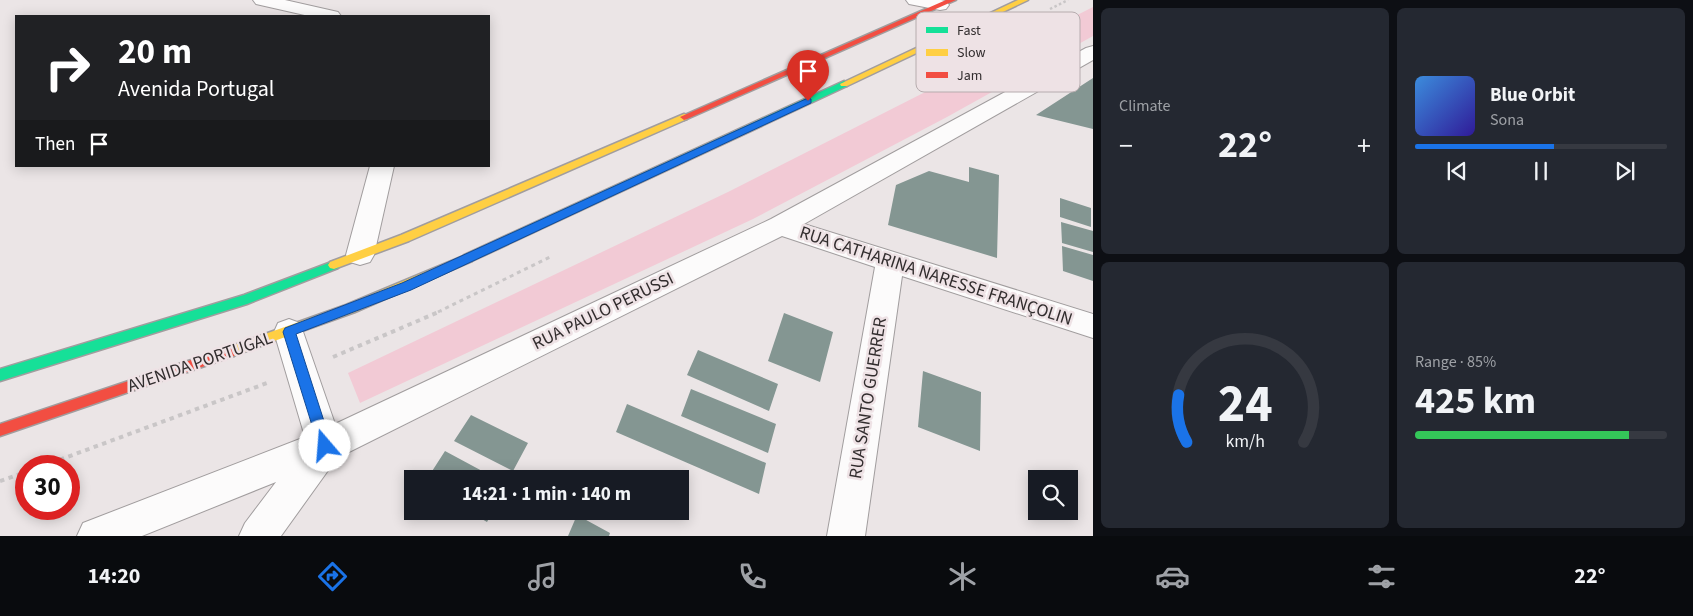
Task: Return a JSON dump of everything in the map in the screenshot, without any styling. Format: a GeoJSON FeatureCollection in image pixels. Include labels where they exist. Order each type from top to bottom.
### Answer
{"type":"FeatureCollection","features":[{"type":"Feature","properties":{"kind":"main road","name":"AVENIDA PORTUGAL"},"geometry":{"type":"LineString","coordinates":[[998,12],[1024,0]]}},
{"type":"Feature","properties":{"kind":"main road"},"geometry":{"type":"LineString","coordinates":[[923,12],[946,2]]}},
{"type":"Feature","properties":{"kind":"main road"},"geometry":{"type":"LineString","coordinates":[[0,374],[247,299],[405,238],[916,15]]}},
{"type":"Feature","properties":{"kind":"main road","name":"AVENIDA PORTUGAL"},"geometry":{"type":"LineString","coordinates":[[0,430],[289,332],[406,287],[916,50]]}},
{"type":"Feature","properties":{"kind":"street"},"geometry":{"type":"LineString","coordinates":[[262,0],[328,15]]}},
{"type":"Feature","properties":{"kind":"street"},"geometry":{"type":"LineString","coordinates":[[914,0],[946,2]]}},
{"type":"Feature","properties":{"kind":"street","name":"RUA PAULO PERUSSI"},"geometry":{"type":"LineString","coordinates":[[1080,59],[1093,52]]}},
{"type":"Feature","properties":{"kind":"street","name":"RUA PAULO PERUSSI"},"geometry":{"type":"LineString","coordinates":[[96,536],[325,446],[780,226],[1021,92]]}},
{"type":"Feature","properties":{"kind":"street"},"geometry":{"type":"LineString","coordinates":[[360,255],[382,167]]}},
{"type":"Feature","properties":{"kind":"street","name":"RUA CATHARINA NARESSE FRANÇOLIN"},"geometry":{"type":"LineString","coordinates":[[780,226],[1093,326]]}},
{"type":"Feature","properties":{"kind":"street","name":"RUA SANTO GUERRER"},"geometry":{"type":"LineString","coordinates":[[846,536],[890,261]]}},
{"type":"Feature","properties":{"kind":"street"},"geometry":{"type":"LineString","coordinates":[[258,536],[325,446],[289,332]]}},
{"type":"Feature","properties":{"kind":"path"},"geometry":{"type":"LineString","coordinates":[[0,481],[15,476]]}},
{"type":"Feature","properties":{"kind":"shaded area"},"geometry":{"type":"Polygon","coordinates":[[[1093,7],[1093,36],[1080,43],[1080,14],[1093,7]]]}},
{"type":"Feature","properties":{"kind":"shaded area"},"geometry":{"type":"Polygon","coordinates":[[[925,92],[992,92],[753,219],[360,403],[348,373],[728,192],[925,92]]]}},
{"type":"Feature","properties":{"kind":"building"},"geometry":{"type":"Polygon","coordinates":[[[1093,78],[1093,129],[1036,115],[1071,92],[1080,92],[1080,86],[1093,78]]]}},
{"type":"Feature","properties":{"kind":"building"},"geometry":{"type":"Polygon","coordinates":[[[969,167],[999,175],[997,258],[888,225],[896,185],[929,171],[969,182],[969,167]]]}},
{"type":"Feature","properties":{"kind":"building"},"geometry":{"type":"Polygon","coordinates":[[[1060,198],[1091,208],[1091,227],[1060,217],[1060,198]]]}},
{"type":"Feature","properties":{"kind":"building"},"geometry":{"type":"Polygon","coordinates":[[[1061,222],[1093,231],[1093,252],[1062,243],[1061,222]]]}},
{"type":"Feature","properties":{"kind":"building"},"geometry":{"type":"Polygon","coordinates":[[[1062,246],[1093,255],[1093,281],[1063,271],[1062,246]]]}},
{"type":"Feature","properties":{"kind":"building"},"geometry":{"type":"Polygon","coordinates":[[[784,313],[833,332],[820,382],[768,361],[784,313]]]}},
{"type":"Feature","properties":{"kind":"building"},"geometry":{"type":"Polygon","coordinates":[[[698,350],[778,384],[769,411],[687,375],[698,350]]]}},
{"type":"Feature","properties":{"kind":"building"},"geometry":{"type":"Polygon","coordinates":[[[923,371],[981,392],[980,451],[918,427],[923,371]]]}},
{"type":"Feature","properties":{"kind":"building"},"geometry":{"type":"Polygon","coordinates":[[[691,389],[776,424],[768,453],[681,416],[691,389]]]}},
{"type":"Feature","properties":{"kind":"building"},"geometry":{"type":"Polygon","coordinates":[[[627,404],[766,463],[759,494],[616,432],[627,404]]]}},
{"type":"Feature","properties":{"kind":"building"},"geometry":{"type":"Polygon","coordinates":[[[471,415],[528,443],[514,470],[511,470],[454,441],[471,415]]]}},
{"type":"Feature","properties":{"kind":"building"},"geometry":{"type":"Polygon","coordinates":[[[445,451],[480,470],[433,470],[445,451]]]}},
{"type":"Feature","properties":{"kind":"building"},"geometry":{"type":"Polygon","coordinates":[[[575,520],[586,520],[610,533],[609,536],[568,536],[575,520]]]}},
{"type":"Feature","properties":{"kind":"traffic: fast"},"geometry":{"type":"LineString","coordinates":[[468,258],[844,84]]}},
{"type":"Feature","properties":{"kind":"traffic: fast"},"geometry":{"type":"LineString","coordinates":[[0,375],[247,299],[334,265]]}},
{"type":"Feature","properties":{"kind":"traffic: slow"},"geometry":{"type":"LineString","coordinates":[[998,12],[1024,0]]}},
{"type":"Feature","properties":{"kind":"traffic: slow"},"geometry":{"type":"LineString","coordinates":[[844,84],[916,50]]}},
{"type":"Feature","properties":{"kind":"traffic: slow"},"geometry":{"type":"LineString","coordinates":[[334,265],[405,238],[684,117]]}},
{"type":"Feature","properties":{"kind":"traffic: slow"},"geometry":{"type":"LineString","coordinates":[[230,352],[351,309],[468,258]]}},
{"type":"Feature","properties":{"kind":"traffic: jam"},"geometry":{"type":"LineString","coordinates":[[925,12],[952,0]]}},
{"type":"Feature","properties":{"kind":"traffic: jam"},"geometry":{"type":"LineString","coordinates":[[684,117],[916,16]]}},
{"type":"Feature","properties":{"kind":"traffic: jam"},"geometry":{"type":"LineString","coordinates":[[0,430],[230,352]]}},
{"type":"Feature","properties":{"kind":"route"},"geometry":{"type":"LineString","coordinates":[[325,446],[289,332],[406,287],[808,101]]}}]}
